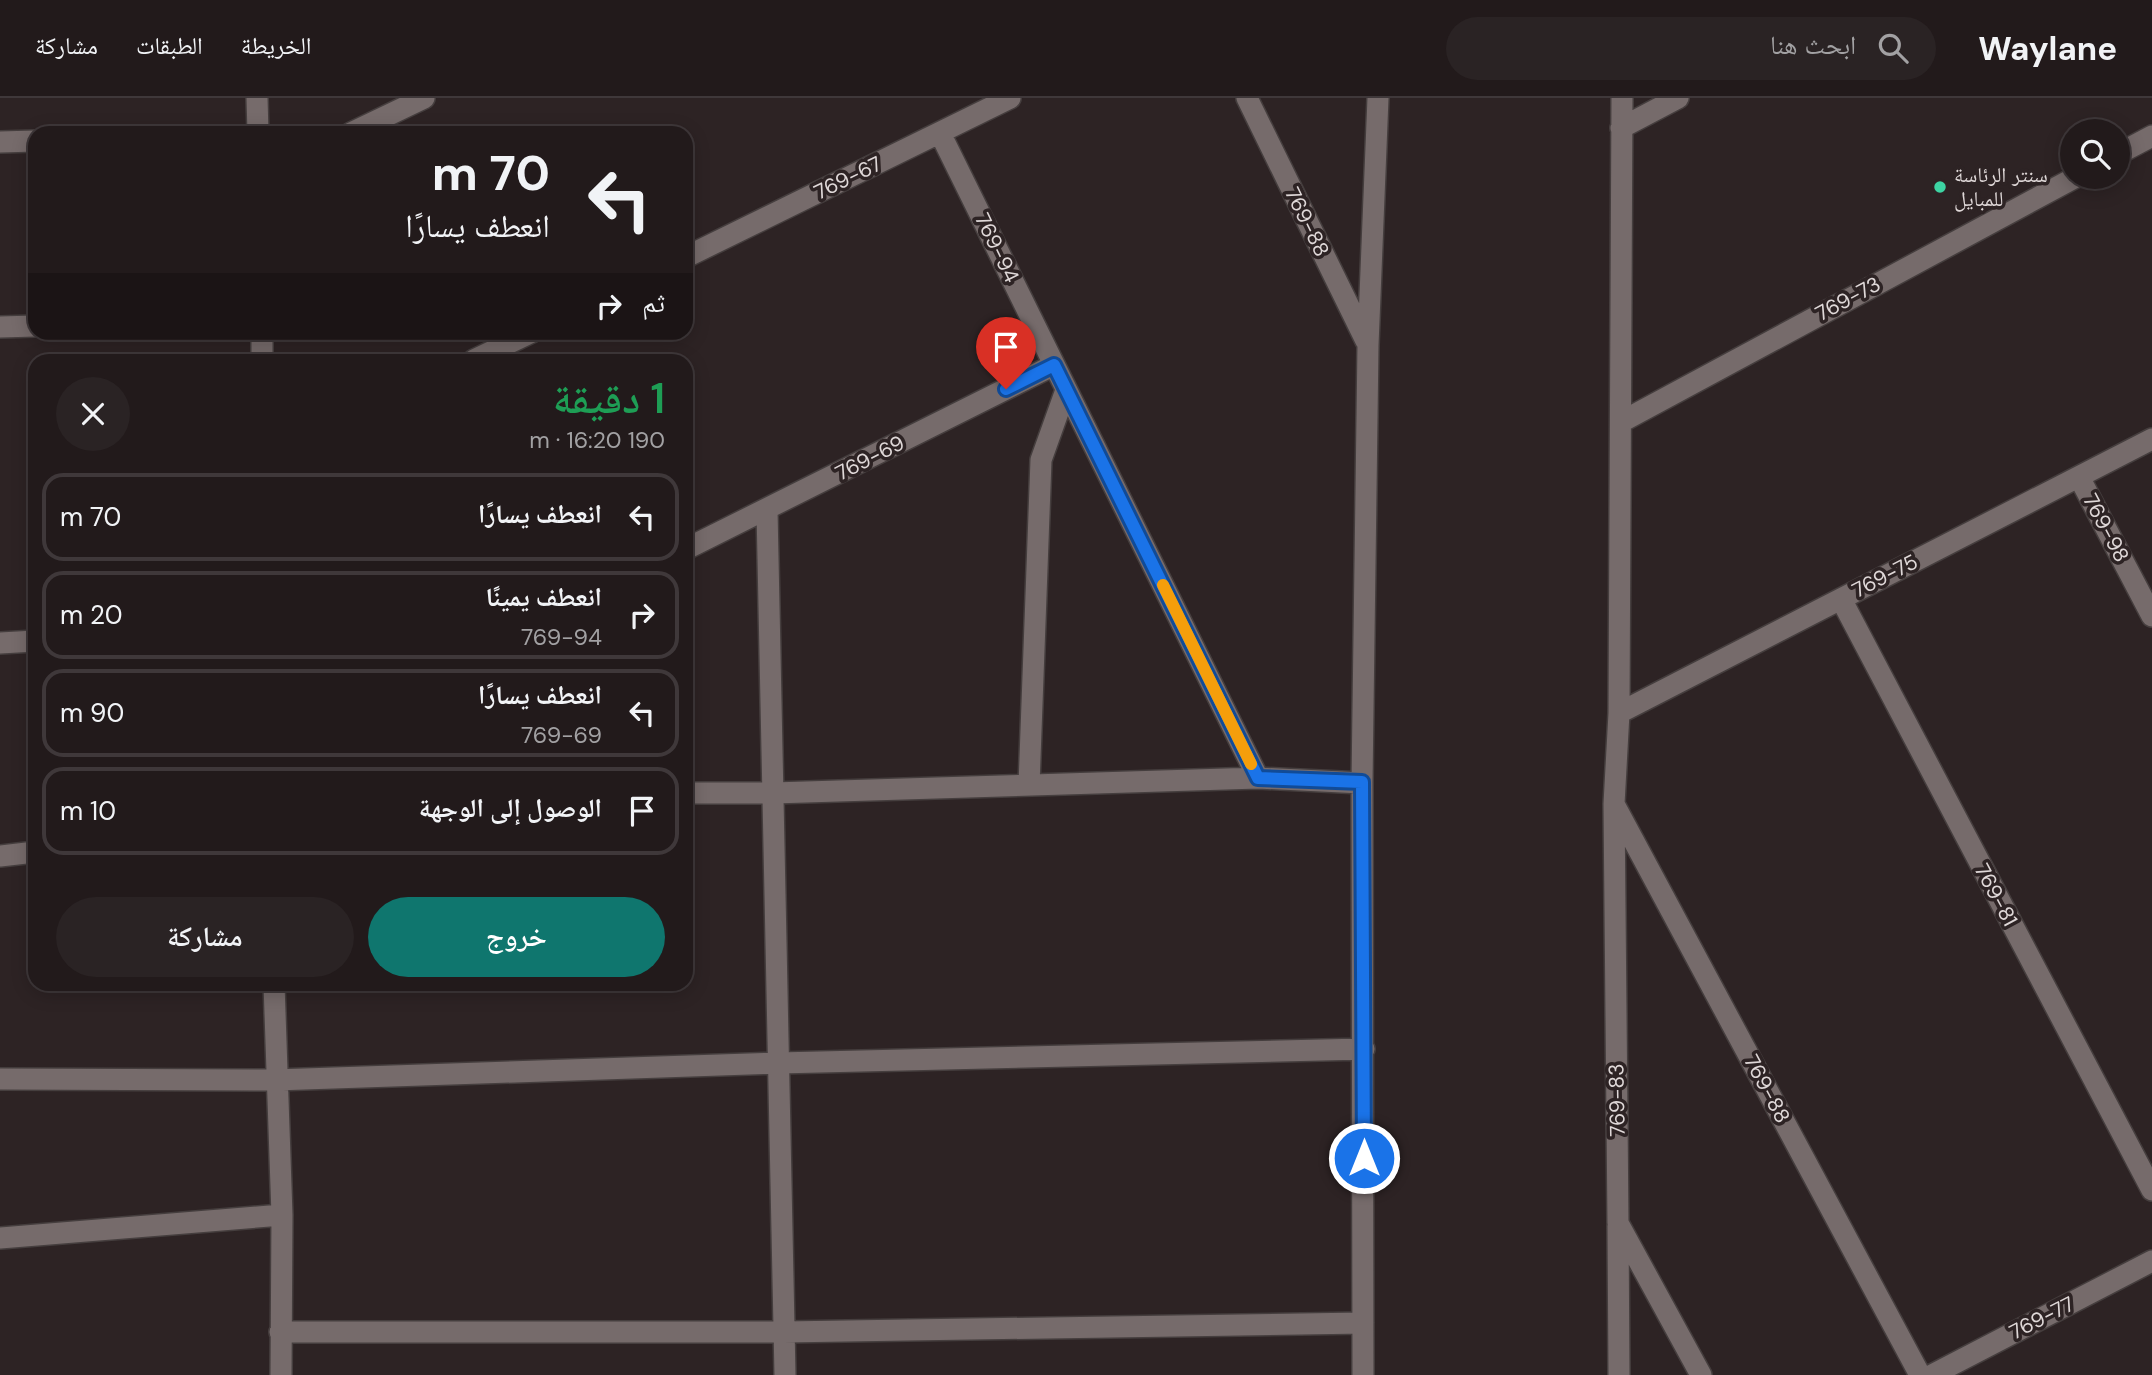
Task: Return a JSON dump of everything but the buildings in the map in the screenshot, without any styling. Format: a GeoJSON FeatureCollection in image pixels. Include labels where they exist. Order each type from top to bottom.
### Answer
{"type":"FeatureCollection","features":[{"type":"Feature","properties":{"kind":"street"},"geometry":{"type":"LineString","coordinates":[[257,98],[258,126]]}},
{"type":"Feature","properties":{"kind":"street"},"geometry":{"type":"LineString","coordinates":[[366,126],[424,98]]}},
{"type":"Feature","properties":{"kind":"street","name":"769-67"},"geometry":{"type":"LineString","coordinates":[[693,254],[1010,98]]}},
{"type":"Feature","properties":{"kind":"street","name":"769-88"},"geometry":{"type":"LineString","coordinates":[[1247,98],[1368,345]]}},
{"type":"Feature","properties":{"kind":"street"},"geometry":{"type":"LineString","coordinates":[[1363,1375],[1362,782],[1368,345],[1378,98]]}},
{"type":"Feature","properties":{"kind":"street","name":"769-83"},"geometry":{"type":"LineString","coordinates":[[1622,98],[1619,713],[1614,803],[1618,1223],[1700,1375]]}},
{"type":"Feature","properties":{"kind":"street"},"geometry":{"type":"LineString","coordinates":[[1621,128],[1678,98]]}},
{"type":"Feature","properties":{"kind":"street","name":"769-94"},"geometry":{"type":"LineString","coordinates":[[940,133],[1258,778]]}},
{"type":"Feature","properties":{"kind":"street"},"geometry":{"type":"LineString","coordinates":[[2130,148],[2152,136]]}},
{"type":"Feature","properties":{"kind":"street"},"geometry":{"type":"LineString","coordinates":[[0,142],[28,141]]}},
{"type":"Feature","properties":{"kind":"street","name":"769-73"},"geometry":{"type":"LineString","coordinates":[[1620,422],[2060,186]]}},
{"type":"Feature","properties":{"kind":"street"},"geometry":{"type":"LineString","coordinates":[[0,327],[28,326]]}},
{"type":"Feature","properties":{"kind":"street"},"geometry":{"type":"LineString","coordinates":[[486,354],[515,340]]}},
{"type":"Feature","properties":{"kind":"street","name":"769-69"},"geometry":{"type":"LineString","coordinates":[[693,545],[1054,365]]}},
{"type":"Feature","properties":{"kind":"street"},"geometry":{"type":"LineString","coordinates":[[1029,785],[1041,460],[1066,390]]}},
{"type":"Feature","properties":{"kind":"street","name":"769-75"},"geometry":{"type":"LineString","coordinates":[[1619,713],[2152,439]]}},
{"type":"Feature","properties":{"kind":"street","name":"769-98"},"geometry":{"type":"LineString","coordinates":[[2079,477],[2152,616]]}},
{"type":"Feature","properties":{"kind":"street"},"geometry":{"type":"LineString","coordinates":[[767,510],[785,1375]]}},
{"type":"Feature","properties":{"kind":"street","name":"769-81"},"geometry":{"type":"LineString","coordinates":[[1841,599],[2152,1190]]}},
{"type":"Feature","properties":{"kind":"street"},"geometry":{"type":"LineString","coordinates":[[0,643],[28,641]]}},
{"type":"Feature","properties":{"kind":"street"},"geometry":{"type":"LineString","coordinates":[[693,793],[773,793],[1258,778],[1362,782]]}},
{"type":"Feature","properties":{"kind":"street","name":"769-88"},"geometry":{"type":"LineString","coordinates":[[1614,803],[1920,1375]]}},
{"type":"Feature","properties":{"kind":"street"},"geometry":{"type":"LineString","coordinates":[[0,856],[28,853]]}},
{"type":"Feature","properties":{"kind":"street"},"geometry":{"type":"LineString","coordinates":[[274,991],[275,1080],[282,1215],[281,1375]]}},
{"type":"Feature","properties":{"kind":"street"},"geometry":{"type":"LineString","coordinates":[[0,1079],[275,1080],[778,1063],[1364,1049]]}},
{"type":"Feature","properties":{"kind":"street"},"geometry":{"type":"LineString","coordinates":[[0,1238],[282,1215]]}},
{"type":"Feature","properties":{"kind":"street"},"geometry":{"type":"LineString","coordinates":[[1618,1223],[1619,1375]]}},
{"type":"Feature","properties":{"kind":"street","name":"769-77"},"geometry":{"type":"LineString","coordinates":[[1932,1375],[2152,1261]]}},
{"type":"Feature","properties":{"kind":"street"},"geometry":{"type":"LineString","coordinates":[[280,1332],[784,1332],[1363,1323]]}},
{"type":"Feature","properties":{"kind":"slow traffic"},"geometry":{"type":"LineString","coordinates":[[1163,585],[1251,764]]}},
{"type":"Feature","properties":{"kind":"place","name":"سنتر الرئاسة للمبايل"},"geometry":{"type":"Point","coordinates":[1940,187]}},
{"type":"Feature","properties":{"kind":"route"},"geometry":{"type":"LineString","coordinates":[[1006,389],[1054,365],[1258,778],[1362,782],[1364,1158]]}}]}
